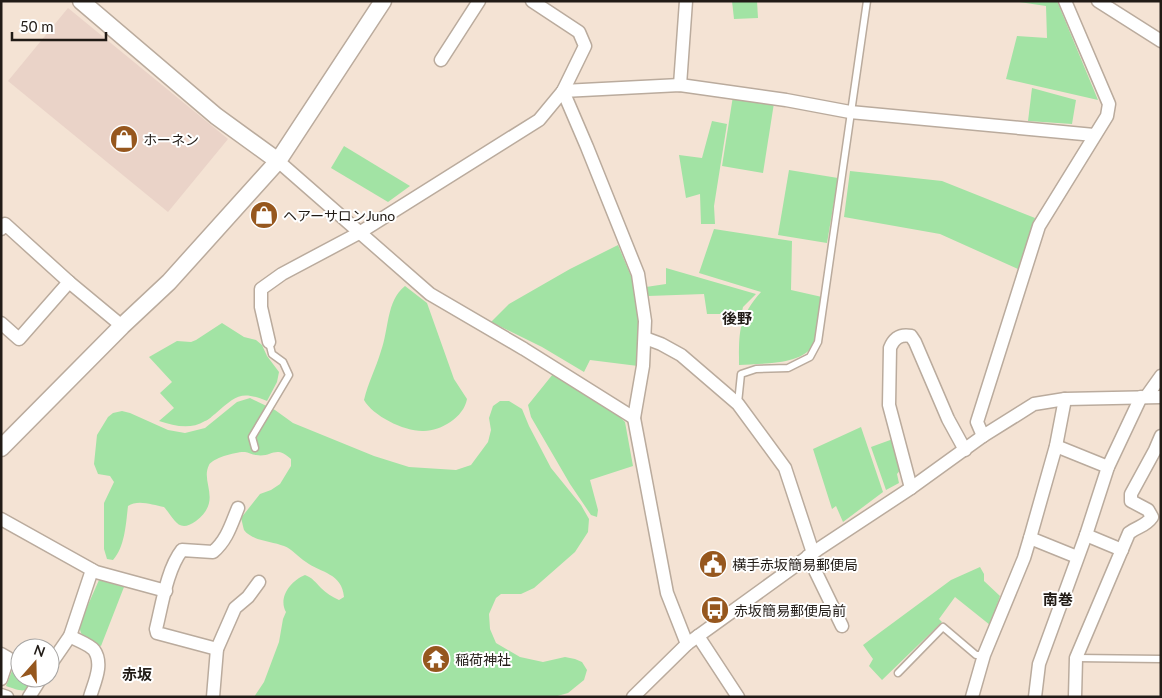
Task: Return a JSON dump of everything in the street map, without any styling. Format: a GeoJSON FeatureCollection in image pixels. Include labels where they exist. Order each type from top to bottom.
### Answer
{"type":"FeatureCollection","features":[{"type":"Feature","properties":{"kind":"street"},"geometry":{"type":"LineString","coordinates":[[82,1],[216,116],[278,162],[430,294],[524,349],[634,418]]}},
{"type":"Feature","properties":{"kind":"street"},"geometry":{"type":"LineString","coordinates":[[1,448],[122,326],[169,282],[278,162],[383,1]]}},
{"type":"Feature","properties":{"kind":"street"},"geometry":{"type":"LineString","coordinates":[[441,60],[479,1]]}},
{"type":"Feature","properties":{"kind":"street"},"geometry":{"type":"LineString","coordinates":[[269,342],[261,307],[261,289],[282,274],[359,233],[539,120],[563,91],[585,46],[578,32],[532,1]]}},
{"type":"Feature","properties":{"kind":"street"},"geometry":{"type":"LineString","coordinates":[[680,85],[686,1]]}},
{"type":"Feature","properties":{"kind":"street"},"geometry":{"type":"LineString","coordinates":[[983,436],[977,422],[1039,226],[1107,116],[1109,104],[1065,1]]}},
{"type":"Feature","properties":{"kind":"street"},"geometry":{"type":"LineString","coordinates":[[1098,1],[1161,41]]}},
{"type":"Feature","properties":{"kind":"street"},"geometry":{"type":"LineString","coordinates":[[563,91],[680,85],[786,100],[850,112],[1094,135]]}},
{"type":"Feature","properties":{"kind":"street"},"geometry":{"type":"LineString","coordinates":[[563,91],[588,146],[638,274],[645,321],[645,338],[643,366],[634,418],[667,593],[687,644]]}},
{"type":"Feature","properties":{"kind":"street"},"geometry":{"type":"LineString","coordinates":[[1,229],[5,224],[69,282],[122,326]]}},
{"type":"Feature","properties":{"kind":"street"},"geometry":{"type":"LineString","coordinates":[[1,323],[19,339],[69,282]]}},
{"type":"Feature","properties":{"kind":"street"},"geometry":{"type":"LineString","coordinates":[[911,488],[889,405],[890,348],[892,341],[898,337],[904,335],[911,336],[916,342],[948,419],[965,450]]}},
{"type":"Feature","properties":{"kind":"street"},"geometry":{"type":"LineString","coordinates":[[645,338],[681,355],[738,404],[785,468],[811,555],[842,626]]}},
{"type":"Feature","properties":{"kind":"street"},"geometry":{"type":"LineString","coordinates":[[1035,697],[1039,664],[1078,558],[1108,466],[1143,397],[1161,376]]}},
{"type":"Feature","properties":{"kind":"street"},"geometry":{"type":"LineString","coordinates":[[638,695],[687,644],[811,555],[911,488],[983,436],[1034,404],[1065,398],[1161,397]]}},
{"type":"Feature","properties":{"kind":"street"},"geometry":{"type":"LineString","coordinates":[[972,697],[984,655],[1024,558],[1056,446],[1065,398]]}},
{"type":"Feature","properties":{"kind":"street"},"geometry":{"type":"LineString","coordinates":[[1075,697],[1076,658],[1129,533],[1136,527],[1147,524],[1152,517],[1148,510],[1131,501],[1131,494],[1161,436]]}},
{"type":"Feature","properties":{"kind":"street"},"geometry":{"type":"LineString","coordinates":[[1056,446],[1108,466]]}},
{"type":"Feature","properties":{"kind":"street"},"geometry":{"type":"LineString","coordinates":[[217,649],[157,633],[156,629],[170,574],[182,550],[213,552],[227,537],[238,508]]}},
{"type":"Feature","properties":{"kind":"street"},"geometry":{"type":"LineString","coordinates":[[1,519],[92,570],[166,591]]}},
{"type":"Feature","properties":{"kind":"street"},"geometry":{"type":"LineString","coordinates":[[1086,535],[1122,550]]}},
{"type":"Feature","properties":{"kind":"street"},"geometry":{"type":"LineString","coordinates":[[1030,538],[1078,558]]}},
{"type":"Feature","properties":{"kind":"street"},"geometry":{"type":"LineString","coordinates":[[60,650],[70,636],[92,570]]}},
{"type":"Feature","properties":{"kind":"street"},"geometry":{"type":"LineString","coordinates":[[213,697],[217,649],[235,608],[248,597],[258,582]]}},
{"type":"Feature","properties":{"kind":"street"},"geometry":{"type":"LineString","coordinates":[[70,636],[93,650],[96,657],[98,668],[90,697]]}},
{"type":"Feature","properties":{"kind":"street"},"geometry":{"type":"LineString","coordinates":[[698,636],[738,697]]}},
{"type":"Feature","properties":{"kind":"street"},"geometry":{"type":"LineString","coordinates":[[1,654],[8,658],[1,679]]}},
{"type":"Feature","properties":{"kind":"street"},"geometry":{"type":"LineString","coordinates":[[1,694],[7,697]]}},
{"type":"Feature","properties":{"kind":"lane"},"geometry":{"type":"LineString","coordinates":[[738,404],[741,374],[756,369],[788,368],[810,357],[818,342],[866,1]]}},
{"type":"Feature","properties":{"kind":"lane"},"geometry":{"type":"LineString","coordinates":[[256,448],[252,437],[289,374],[283,362],[272,354],[269,342]]}},
{"type":"Feature","properties":{"kind":"lane"},"geometry":{"type":"LineString","coordinates":[[898,673],[944,627],[976,655],[984,655]]}},
{"type":"Feature","properties":{"kind":"lane"},"geometry":{"type":"LineString","coordinates":[[1076,658],[1161,659]]}},
{"type":"Feature","properties":{"kind":"shaded area"},"geometry":{"type":"Polygon","coordinates":[[[68,8],[228,139],[168,212],[8,81],[68,8]]]}},
{"type":"Feature","properties":{"kind":"green space"},"geometry":{"type":"Polygon","coordinates":[[[732,1],[757,1],[758,18],[734,19],[732,1]]]}},
{"type":"Feature","properties":{"kind":"green space"},"geometry":{"type":"Polygon","coordinates":[[[1012,1],[1057,1],[1098,100],[1006,79],[1017,36],[1047,38],[1046,6],[1012,1]]]}},
{"type":"Feature","properties":{"kind":"green space"},"geometry":{"type":"Polygon","coordinates":[[[1032,88],[1076,100],[1072,124],[1028,121],[1032,88]]]}},
{"type":"Feature","properties":{"kind":"green space"},"geometry":{"type":"Polygon","coordinates":[[[733,96],[774,103],[763,173],[722,166],[733,96]]]}},
{"type":"Feature","properties":{"kind":"green space"},"geometry":{"type":"Polygon","coordinates":[[[712,121],[727,124],[714,206],[715,224],[701,224],[700,194],[686,198],[679,155],[702,158],[712,121]]]}},
{"type":"Feature","properties":{"kind":"green space"},"geometry":{"type":"Polygon","coordinates":[[[344,146],[410,186],[388,202],[331,168],[344,146]]]}},
{"type":"Feature","properties":{"kind":"green space"},"geometry":{"type":"Polygon","coordinates":[[[789,170],[838,178],[827,243],[778,235],[789,170]]]}},
{"type":"Feature","properties":{"kind":"green space"},"geometry":{"type":"Polygon","coordinates":[[[850,171],[942,181],[1035,218],[1018,269],[940,234],[844,217],[850,171]]]}},
{"type":"Feature","properties":{"kind":"green space"},"geometry":{"type":"Polygon","coordinates":[[[714,229],[792,241],[791,290],[822,297],[818,332],[814,343],[801,356],[781,362],[739,365],[741,326],[753,301],[761,292],[699,273],[714,229]]]}},
{"type":"Feature","properties":{"kind":"green space"},"geometry":{"type":"Polygon","coordinates":[[[618,245],[636,288],[640,334],[638,366],[590,360],[584,372],[542,347],[491,322],[509,304],[570,269],[618,245]]]}},
{"type":"Feature","properties":{"kind":"green space"},"geometry":{"type":"Polygon","coordinates":[[[666,268],[756,294],[743,307],[740,320],[721,314],[707,314],[704,294],[648,296],[646,287],[666,284],[666,268]]]}},
{"type":"Feature","properties":{"kind":"green space"},"geometry":{"type":"Polygon","coordinates":[[[405,286],[427,303],[454,379],[467,399],[465,406],[457,417],[437,429],[416,431],[399,426],[374,412],[364,400],[384,343],[391,308],[399,292],[405,286]]]}},
{"type":"Feature","properties":{"kind":"green space"},"geometry":{"type":"Polygon","coordinates":[[[222,323],[244,337],[256,340],[262,345],[267,356],[279,372],[277,382],[267,401],[250,396],[239,397],[228,403],[208,420],[194,426],[177,426],[159,421],[174,408],[160,393],[172,382],[149,357],[177,341],[191,342],[196,340],[222,323]]]}},
{"type":"Feature","properties":{"kind":"green space"},"geometry":{"type":"Polygon","coordinates":[[[553,374],[614,411],[625,422],[633,466],[590,480],[598,510],[597,517],[591,515],[570,484],[531,417],[528,405],[553,374]]]}},
{"type":"Feature","properties":{"kind":"green space"},"geometry":{"type":"Polygon","coordinates":[[[250,398],[275,410],[293,423],[374,456],[409,467],[456,470],[471,465],[488,442],[491,430],[489,418],[493,406],[500,401],[509,401],[522,409],[551,468],[581,505],[589,519],[588,532],[575,552],[534,588],[521,594],[501,594],[496,598],[489,614],[490,629],[496,643],[520,657],[543,662],[565,657],[582,662],[587,670],[584,680],[568,693],[554,697],[254,697],[264,682],[279,642],[286,612],[283,601],[290,586],[305,575],[334,598],[339,600],[344,597],[342,589],[335,578],[312,566],[287,547],[257,539],[244,530],[241,518],[260,494],[280,484],[291,466],[291,459],[281,452],[255,455],[242,452],[211,462],[207,472],[210,499],[208,506],[204,513],[190,525],[185,526],[177,523],[164,507],[141,503],[128,506],[122,542],[113,560],[107,559],[104,549],[104,503],[114,482],[110,476],[98,474],[94,464],[97,435],[108,417],[113,413],[122,411],[130,413],[168,430],[185,433],[205,428],[237,402],[250,398]]]}},
{"type":"Feature","properties":{"kind":"green space"},"geometry":{"type":"Polygon","coordinates":[[[861,427],[883,492],[843,522],[836,506],[832,509],[813,449],[861,427]]]}},
{"type":"Feature","properties":{"kind":"green space"},"geometry":{"type":"Polygon","coordinates":[[[893,439],[902,468],[897,474],[899,483],[886,490],[871,447],[893,439]]]}},
{"type":"Feature","properties":{"kind":"green space"},"geometry":{"type":"Polygon","coordinates":[[[980,567],[984,574],[984,581],[1000,596],[990,625],[955,597],[939,619],[942,622],[882,680],[869,666],[873,659],[863,645],[951,580],[980,567]]]}},
{"type":"Feature","properties":{"kind":"green space"},"geometry":{"type":"Polygon","coordinates":[[[99,580],[124,587],[101,646],[85,638],[80,628],[80,623],[99,580]]]}},
{"type":"Feature","properties":{"kind":"green space"},"geometry":{"type":"Polygon","coordinates":[[[10,676],[10,687],[6,686],[10,676]]]}},
{"type":"Feature","properties":{"kind":"green space"},"geometry":{"type":"Polygon","coordinates":[[[12,688],[28,688],[24,690],[12,688]]]}},
{"type":"Feature","properties":{"kind":"place","name":"ホーネン"},"geometry":{"type":"Point","coordinates":[124,139]}},
{"type":"Feature","properties":{"kind":"place","name":"ヘアーサロンJuno"},"geometry":{"type":"Point","coordinates":[264,215]}},
{"type":"Feature","properties":{"kind":"place","name":"横手赤坂簡易郵便局"},"geometry":{"type":"Point","coordinates":[713,564]}},
{"type":"Feature","properties":{"kind":"place","name":"赤坂簡易郵便局前"},"geometry":{"type":"Point","coordinates":[715,610]}},
{"type":"Feature","properties":{"kind":"place","name":"稲荷神社"},"geometry":{"type":"Point","coordinates":[436,659]}},
{"type":"Feature","properties":{"kind":"district","name":"後野"},"geometry":{"type":"Point","coordinates":[737,318]}},
{"type":"Feature","properties":{"kind":"district","name":"南巻"},"geometry":{"type":"Point","coordinates":[1058,599]}},
{"type":"Feature","properties":{"kind":"district","name":"赤坂"},"geometry":{"type":"Point","coordinates":[137,674]}}]}
